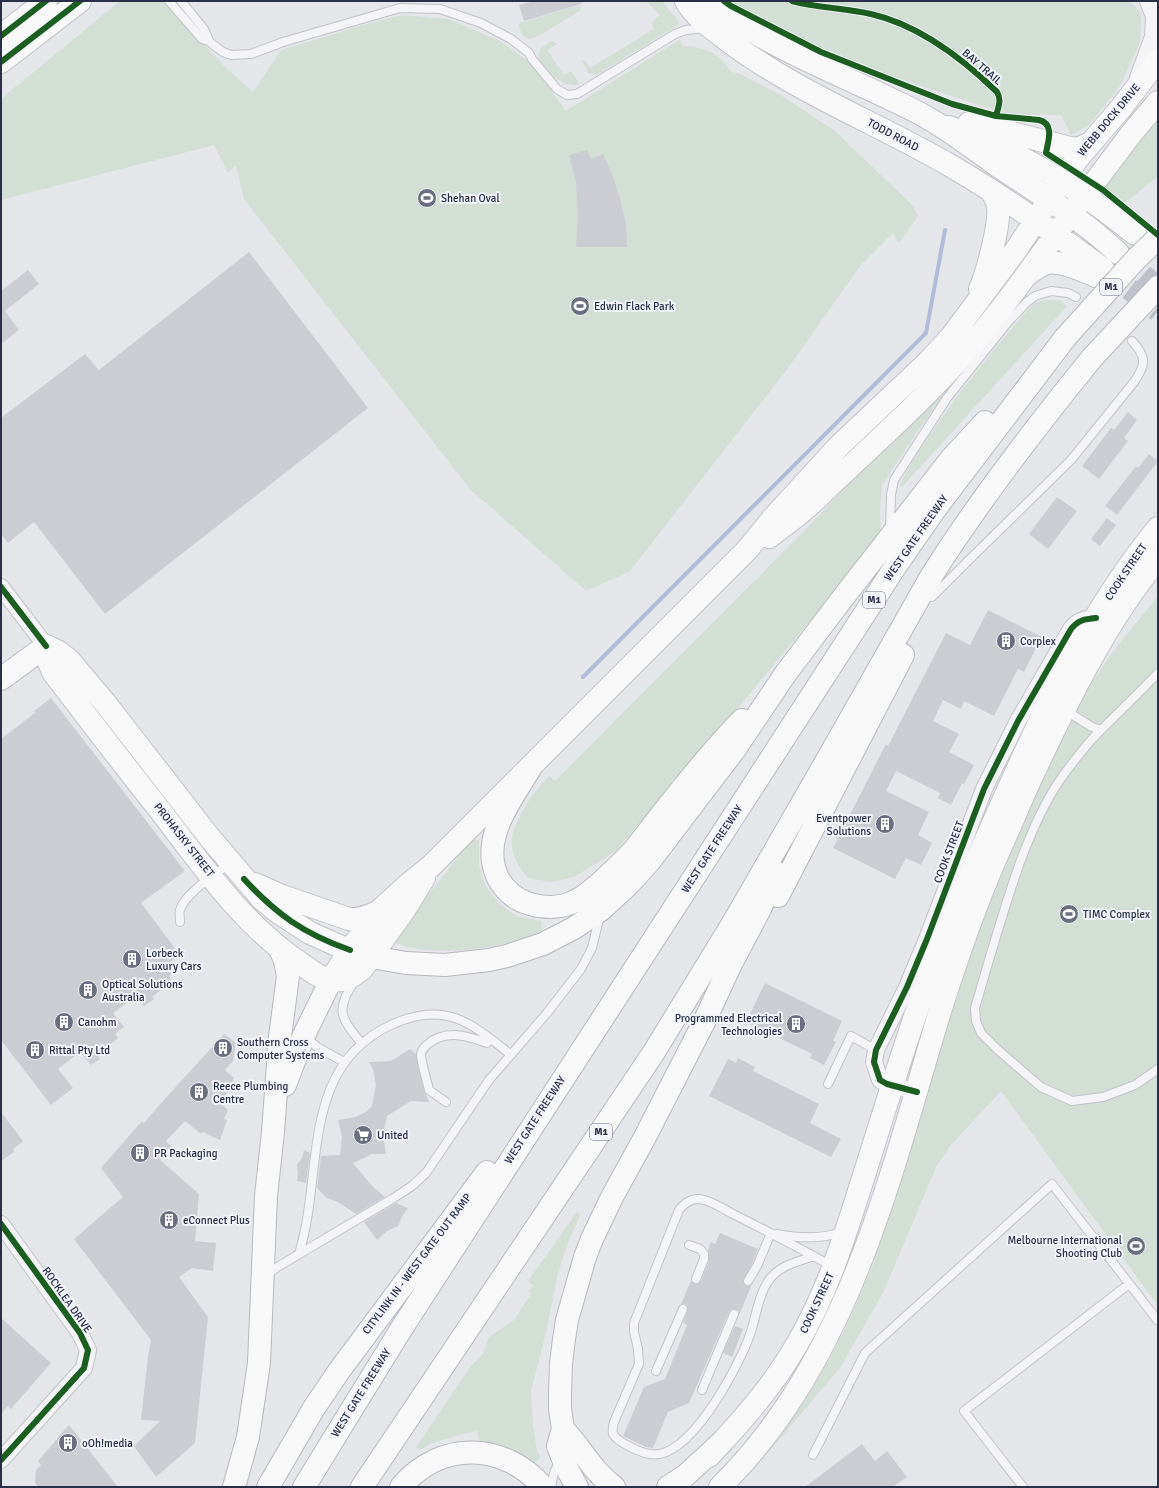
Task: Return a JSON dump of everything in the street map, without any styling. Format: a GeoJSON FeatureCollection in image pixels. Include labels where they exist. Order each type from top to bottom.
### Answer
{"type":"FeatureCollection","features":[{"type":"Feature","properties":{"kind":"main road"},"geometry":{"type":"LineString","coordinates":[[1,36],[46,1]]}},
{"type":"Feature","properties":{"kind":"main road"},"geometry":{"type":"LineString","coordinates":[[1,62],[80,1]]}},
{"type":"Feature","properties":{"kind":"main road","name":"TODD ROAD"},"geometry":{"type":"LineString","coordinates":[[686,1],[697,15],[754,60],[796,86],[908,143],[991,191],[1057,234],[1100,273],[1051,262],[1041,265],[1027,275]]}},
{"type":"Feature","properties":{"kind":"main road"},"geometry":{"type":"LineString","coordinates":[[706,1],[734,21],[782,47],[935,121],[1000,147],[1084,196],[1136,234]]}},
{"type":"Feature","properties":{"kind":"main road","name":"WEBB DOCK DRIVE"},"geometry":{"type":"LineString","coordinates":[[965,318],[1016,250],[1049,200],[1090,143],[1158,60]]}},
{"type":"Feature","properties":{"kind":"main road"},"geometry":{"type":"LineString","coordinates":[[747,550],[798,515],[913,406],[963,355],[996,316],[1084,196],[1131,134],[1158,102]]}},
{"type":"Feature","properties":{"kind":"main road"},"geometry":{"type":"LineString","coordinates":[[916,111],[1009,132],[1078,150],[1090,143]]}},
{"type":"Feature","properties":{"kind":"main road"},"geometry":{"type":"LineString","coordinates":[[935,121],[1095,233],[1118,253]]}},
{"type":"Feature","properties":{"kind":"main road"},"geometry":{"type":"LineString","coordinates":[[273,1132],[284,1087],[304,1035],[330,980],[378,912],[431,866],[531,767],[747,550],[773,518],[840,446],[928,362],[951,337],[965,318],[984,280],[999,210],[997,202],[991,191]]}},
{"type":"Feature","properties":{"kind":"main road","name":"WEST GATE FREEWAY"},"geometry":{"type":"LineString","coordinates":[[304,1487],[400,1331],[580,1051],[895,568],[936,508],[1061,343],[1137,258],[1158,238]]}},
{"type":"Feature","properties":{"kind":"main road","name":"M1"},"geometry":{"type":"LineString","coordinates":[[362,1487],[654,1052],[733,923],[932,575],[967,521],[1048,412],[1092,358],[1158,287]]}},
{"type":"Feature","properties":{"kind":"main road"},"geometry":{"type":"LineString","coordinates":[[531,767],[503,816],[495,834],[492,855],[495,871],[504,886],[514,897],[523,902],[536,906],[548,907],[571,903],[591,890],[633,851],[727,735],[786,673],[951,459],[1061,343]]}},
{"type":"Feature","properties":{"kind":"main road","name":"COOK STREET"},"geometry":{"type":"LineString","coordinates":[[720,1487],[756,1448],[787,1405],[828,1334],[843,1273],[847,1229],[928,978],[1012,782],[1045,712],[1076,652],[1114,586],[1158,528]]}},
{"type":"Feature","properties":{"kind":"main road","name":"COOK STREET"},"geometry":{"type":"LineString","coordinates":[[679,1487],[760,1399],[782,1369],[815,1312],[843,1273],[881,1204],[953,973],[987,878],[1038,762],[1064,710],[1108,629],[1133,590],[1158,559]]}},
{"type":"Feature","properties":{"kind":"main road"},"geometry":{"type":"LineString","coordinates":[[645,1137],[663,1123],[696,1064],[784,884],[928,607],[932,598],[932,575]]}},
{"type":"Feature","properties":{"kind":"main road"},"geometry":{"type":"LineString","coordinates":[[1,679],[46,646]]}},
{"type":"Feature","properties":{"kind":"main road","name":"PROHASKY STREET"},"geometry":{"type":"LineString","coordinates":[[330,980],[318,975],[280,949],[247,918],[212,876],[54,672],[47,658],[46,646],[59,652],[69,660],[106,704],[237,871],[263,900],[293,923],[328,942],[350,950],[367,963],[445,965],[489,960],[507,956],[542,944],[574,928],[602,909],[627,886],[649,862],[735,750],[786,673]]}},
{"type":"Feature","properties":{"kind":"main road"},"geometry":{"type":"LineString","coordinates":[[577,1487],[566,1467],[558,1446],[563,1429],[560,1409],[561,1364],[567,1320],[578,1279],[599,1222],[645,1137],[760,909],[823,767]]}},
{"type":"Feature","properties":{"kind":"main road"},"geometry":{"type":"LineString","coordinates":[[330,980],[339,981],[354,976],[367,963],[419,888],[431,866]]}},
{"type":"Feature","properties":{"kind":"main road"},"geometry":{"type":"LineString","coordinates":[[237,871],[282,896],[349,919],[364,918],[378,912]]}},
{"type":"Feature","properties":{"kind":"main road"},"geometry":{"type":"LineString","coordinates":[[234,1487],[248,1437],[258,1379],[266,1196],[273,1132],[280,1037],[288,976],[280,949]]}},
{"type":"Feature","properties":{"kind":"main road","name":"CITYLINK IN - WEST GATE OUT RAMP"},"geometry":{"type":"LineString","coordinates":[[268,1487],[314,1408],[369,1328],[452,1217],[580,1051]]}},
{"type":"Feature","properties":{"kind":"main road"},"geometry":{"type":"LineString","coordinates":[[563,1429],[574,1440],[596,1472],[614,1487]]}},
{"type":"Feature","properties":{"kind":"main road"},"geometry":{"type":"LineString","coordinates":[[668,1487],[685,1476],[722,1442]]}},
{"type":"Feature","properties":{"kind":"main road"},"geometry":{"type":"LineString","coordinates":[[401,1487],[417,1471],[434,1461],[453,1454],[478,1452],[498,1456],[517,1464],[543,1487]]}},
{"type":"Feature","properties":{"kind":"street"},"geometry":{"type":"LineString","coordinates":[[1130,96],[1143,73],[1155,37],[1156,16],[1150,1]]}},
{"type":"Feature","properties":{"kind":"street","name":"PROHASKY STREET"},"geometry":{"type":"LineString","coordinates":[[1,587],[46,646]]}},
{"type":"Feature","properties":{"kind":"street","name":"COOK STREET"},"geometry":{"type":"LineString","coordinates":[[917,1092],[887,1084],[880,1080],[874,1062],[876,1050],[907,986],[927,939],[984,789],[1018,721],[1035,688],[1074,625],[1084,619],[1096,618]]}},
{"type":"Feature","properties":{"kind":"street","name":"COOK STREET"},"geometry":{"type":"LineString","coordinates":[[964,843],[974,869]]}},
{"type":"Feature","properties":{"kind":"street","name":"ROCKLEA DRIVE"},"geometry":{"type":"LineString","coordinates":[[1,1224],[80,1332],[88,1350],[84,1368],[1,1460]]}},
{"type":"Feature","properties":{"kind":"lane"},"geometry":{"type":"LineString","coordinates":[[169,1],[202,39],[209,41],[223,52],[231,55],[251,54],[283,42],[400,8],[440,9],[481,23],[511,39],[529,53],[532,59],[557,90],[567,95],[577,94],[680,32],[694,28],[712,28]]}},
{"type":"Feature","properties":{"kind":"lane"},"geometry":{"type":"LineString","coordinates":[[181,1],[204,29],[209,41]]}},
{"type":"Feature","properties":{"kind":"lane"},"geometry":{"type":"LineString","coordinates":[[889,539],[890,507],[893,483],[901,468],[947,398],[1008,322],[1027,302],[1035,296],[1051,291],[1068,293],[1076,297]]}},
{"type":"Feature","properties":{"kind":"lane"},"geometry":{"type":"LineString","coordinates":[[932,598],[1071,460],[1134,382],[1142,370],[1144,359],[1142,353],[1132,340]]}},
{"type":"Feature","properties":{"kind":"lane"},"geometry":{"type":"LineString","coordinates":[[1158,673],[1101,730],[1058,782],[1031,834],[1010,890],[975,1008],[976,1021],[981,1032],[998,1050],[1041,1087],[1072,1101],[1103,1097],[1135,1085],[1158,1069]]}},
{"type":"Feature","properties":{"kind":"lane"},"geometry":{"type":"LineString","coordinates":[[1064,710],[1092,727],[1101,730]]}},
{"type":"Feature","properties":{"kind":"lane"},"geometry":{"type":"LineString","coordinates":[[180,922],[179,911],[185,900],[212,876],[237,871]]}},
{"type":"Feature","properties":{"kind":"lane"},"geometry":{"type":"LineString","coordinates":[[262,1278],[279,1266],[385,1203],[420,1180],[426,1174],[489,1080],[543,1017],[581,968],[592,948],[602,909]]}},
{"type":"Feature","properties":{"kind":"lane"},"geometry":{"type":"LineString","coordinates":[[362,1044],[347,1025],[342,1012],[343,1002],[348,990],[367,963]]}},
{"type":"Feature","properties":{"kind":"lane"},"geometry":{"type":"LineString","coordinates":[[299,1254],[308,1213],[321,1114],[337,1072],[344,1062],[362,1044],[385,1028],[398,1022],[421,1015],[435,1014],[449,1015],[466,1022],[480,1030],[510,1054]]}},
{"type":"Feature","properties":{"kind":"lane"},"geometry":{"type":"LineString","coordinates":[[304,1035],[317,1047],[344,1062]]}},
{"type":"Feature","properties":{"kind":"lane"},"geometry":{"type":"LineString","coordinates":[[446,1102],[429,1090],[421,1053],[424,1047],[434,1039],[452,1035],[467,1036],[487,1043]]}},
{"type":"Feature","properties":{"kind":"lane"},"geometry":{"type":"LineString","coordinates":[[828,1084],[851,1036],[876,1050]]}},
{"type":"Feature","properties":{"kind":"lane"},"geometry":{"type":"LineString","coordinates":[[813,1455],[865,1353],[1052,1184],[1158,1321]]}},
{"type":"Feature","properties":{"kind":"lane"},"geometry":{"type":"LineString","coordinates":[[814,1256],[782,1268],[769,1281],[759,1305],[748,1340],[727,1382],[700,1424],[686,1438],[668,1451],[656,1455],[640,1451],[621,1442],[613,1434],[613,1428],[639,1364],[634,1323],[679,1210],[685,1203],[690,1200],[706,1200],[771,1233],[814,1256],[843,1273]]}},
{"type":"Feature","properties":{"kind":"lane"},"geometry":{"type":"LineString","coordinates":[[771,1233],[790,1236],[819,1237],[835,1234],[847,1229]]}},
{"type":"Feature","properties":{"kind":"lane"},"geometry":{"type":"LineString","coordinates":[[748,1281],[757,1266],[771,1233]]}},
{"type":"Feature","properties":{"kind":"lane"},"geometry":{"type":"LineString","coordinates":[[689,1245],[700,1249],[704,1254],[704,1259],[696,1278]]}},
{"type":"Feature","properties":{"kind":"lane"},"geometry":{"type":"LineString","coordinates":[[1023,1487],[964,1411],[1129,1284]]}},
{"type":"Feature","properties":{"kind":"lane"},"geometry":{"type":"LineString","coordinates":[[656,1371],[683,1309]]}},
{"type":"Feature","properties":{"kind":"lane"},"geometry":{"type":"LineString","coordinates":[[702,1390],[734,1314]]}},
{"type":"Feature","properties":{"kind":"lane"},"geometry":{"type":"LineString","coordinates":[[551,1487],[554,1473],[562,1455]]}},
{"type":"Feature","properties":{"kind":"shaded area","name":"Edwin Flack Park"},"geometry":{"type":"Polygon","coordinates":[[[120,1],[163,1],[226,68],[253,92],[281,50],[402,15],[448,19],[500,41],[532,64],[566,111],[679,40],[683,46],[704,49],[717,56],[731,72],[738,73],[779,94],[835,131],[912,205],[918,216],[899,243],[893,233],[860,266],[788,368],[630,571],[586,591],[470,489],[244,199],[236,165],[228,173],[214,145],[1,200],[1,99],[120,1]]]}},
{"type":"Feature","properties":{"kind":"shaded area"},"geometry":{"type":"Polygon","coordinates":[[[646,1],[662,1],[678,21],[678,25],[597,75],[588,73],[582,61],[585,60],[590,68],[654,29],[651,23],[660,15],[646,1]]]}},
{"type":"Feature","properties":{"kind":"shaded area"},"geometry":{"type":"Polygon","coordinates":[[[731,1],[1127,1],[1134,5],[1141,14],[1140,42],[1120,86],[1089,125],[1071,135],[1061,115],[1006,114],[891,76],[820,48],[741,8],[731,1]]]}},
{"type":"Feature","properties":{"kind":"shaded area"},"geometry":{"type":"Polygon","coordinates":[[[579,5],[581,10],[537,37],[529,39],[523,36],[518,25],[520,23],[579,5]]]}},
{"type":"Feature","properties":{"kind":"shaded area"},"geometry":{"type":"Polygon","coordinates":[[[553,41],[557,44],[547,50],[564,75],[571,71],[579,83],[578,85],[566,84],[560,81],[545,67],[538,57],[543,47],[553,41]]]}},
{"type":"Feature","properties":{"kind":"shaded area"},"geometry":{"type":"Polygon","coordinates":[[[1158,118],[1158,176],[1125,203],[1105,187],[1158,118]]]}},
{"type":"Feature","properties":{"kind":"shaded area"},"geometry":{"type":"Polygon","coordinates":[[[1047,300],[1060,300],[1067,306],[902,487],[900,485],[918,452],[951,405],[997,345],[1034,303],[1047,300]]]}},
{"type":"Feature","properties":{"kind":"shaded area"},"geometry":{"type":"Polygon","coordinates":[[[940,388],[942,398],[917,432],[882,485],[880,511],[881,535],[733,714],[616,851],[574,877],[551,882],[528,878],[520,868],[514,856],[512,839],[514,829],[523,809],[536,791],[549,776],[555,781],[808,527],[940,388]]]}},
{"type":"Feature","properties":{"kind":"shaded area","name":"TIMC Complex"},"geometry":{"type":"Polygon","coordinates":[[[1158,596],[1158,1306],[1001,1091],[950,1146],[936,1167],[884,1291],[840,1368],[750,1474],[736,1487],[732,1487],[784,1429],[833,1352],[855,1307],[875,1260],[870,1258],[996,863],[1078,702],[1112,653],[1158,596]]]}},
{"type":"Feature","properties":{"kind":"shaded area"},"geometry":{"type":"Polygon","coordinates":[[[472,839],[479,840],[479,865],[485,885],[498,903],[516,916],[541,921],[542,932],[494,946],[465,950],[433,951],[405,946],[394,942],[395,937],[472,839]]]}},
{"type":"Feature","properties":{"kind":"shaded area"},"geometry":{"type":"Polygon","coordinates":[[[577,1212],[580,1215],[569,1240],[558,1273],[546,1333],[531,1390],[533,1426],[537,1451],[541,1457],[534,1463],[515,1451],[480,1441],[477,1431],[440,1440],[420,1450],[416,1447],[471,1366],[483,1354],[489,1337],[514,1320],[531,1294],[529,1291],[533,1285],[528,1281],[577,1212]]]}},
{"type":"Feature","properties":{"kind":"building"},"geometry":{"type":"Polygon","coordinates":[[[535,1],[581,1],[581,4],[524,21],[519,5],[535,1]]]}},
{"type":"Feature","properties":{"kind":"building"},"geometry":{"type":"Polygon","coordinates":[[[587,150],[591,159],[603,154],[612,174],[626,224],[627,247],[576,247],[578,216],[576,181],[569,155],[587,150]]]}},
{"type":"Feature","properties":{"kind":"building"},"geometry":{"type":"Polygon","coordinates":[[[249,252],[368,408],[105,614],[34,522],[8,543],[1,534],[1,418],[85,354],[99,370],[249,252]]]}},
{"type":"Feature","properties":{"kind":"building"},"geometry":{"type":"Polygon","coordinates":[[[28,270],[39,284],[5,311],[19,330],[1,344],[1,291],[28,270]]]}},
{"type":"Feature","properties":{"kind":"building"},"geometry":{"type":"Polygon","coordinates":[[[1128,412],[1137,420],[1124,438],[1128,441],[1099,479],[1082,466],[1111,428],[1114,430],[1128,412]]]}},
{"type":"Feature","properties":{"kind":"building"},"geometry":{"type":"Polygon","coordinates":[[[1149,454],[1158,461],[1117,515],[1105,506],[1136,466],[1138,468],[1149,454]]]}},
{"type":"Feature","properties":{"kind":"building"},"geometry":{"type":"Polygon","coordinates":[[[1057,497],[1077,511],[1048,549],[1029,534],[1057,497]]]}},
{"type":"Feature","properties":{"kind":"building"},"geometry":{"type":"Polygon","coordinates":[[[1107,518],[1116,525],[1100,546],[1091,539],[1107,518]]]}},
{"type":"Feature","properties":{"kind":"building"},"geometry":{"type":"Polygon","coordinates":[[[988,610],[1042,637],[1024,672],[1018,669],[994,716],[964,701],[961,709],[943,700],[933,721],[959,734],[949,752],[974,765],[964,784],[962,783],[951,805],[938,798],[940,793],[896,771],[886,791],[929,812],[918,835],[932,843],[921,865],[906,858],[895,879],[833,848],[886,744],[888,746],[946,633],[970,645],[988,610]]]}},
{"type":"Feature","properties":{"kind":"building"},"geometry":{"type":"Polygon","coordinates":[[[51,698],[185,871],[141,903],[180,955],[168,964],[174,972],[169,976],[171,979],[152,997],[154,999],[144,1006],[136,996],[113,1013],[124,1027],[115,1034],[118,1038],[98,1057],[100,1059],[91,1065],[80,1052],[58,1069],[73,1088],[51,1105],[1,1040],[1,739],[36,712],[34,711],[51,698]]]}},
{"type":"Feature","properties":{"kind":"building","name":"Programmed Electrical Technologies"},"geometry":{"type":"Polygon","coordinates":[[[765,983],[842,1021],[833,1041],[836,1042],[824,1065],[810,1058],[812,1054],[771,1034],[769,1038],[752,1030],[754,1026],[746,1022],[765,983]]]}},
{"type":"Feature","properties":{"kind":"building"},"geometry":{"type":"Polygon","coordinates":[[[224,1034],[236,1043],[233,1061],[225,1070],[234,1078],[232,1081],[235,1084],[219,1102],[228,1110],[224,1119],[227,1120],[220,1140],[203,1132],[201,1134],[185,1121],[166,1141],[172,1147],[160,1160],[199,1194],[195,1241],[216,1243],[213,1271],[192,1268],[179,1277],[208,1317],[195,1443],[156,1477],[134,1446],[160,1421],[141,1420],[151,1340],[74,1239],[123,1197],[101,1168],[142,1121],[144,1123],[224,1034]]]}},
{"type":"Feature","properties":{"kind":"building"},"geometry":{"type":"Polygon","coordinates":[[[410,1049],[416,1054],[424,1091],[429,1102],[411,1101],[387,1116],[383,1134],[386,1154],[372,1154],[353,1163],[372,1186],[385,1197],[356,1214],[338,1202],[327,1198],[317,1188],[321,1156],[340,1155],[342,1137],[338,1120],[355,1117],[366,1112],[372,1106],[376,1085],[373,1069],[369,1062],[391,1061],[410,1049]]]}},
{"type":"Feature","properties":{"kind":"building"},"geometry":{"type":"Polygon","coordinates":[[[738,1058],[755,1067],[753,1071],[819,1104],[810,1123],[841,1139],[831,1157],[709,1096],[728,1059],[736,1063],[738,1058]]]}},
{"type":"Feature","properties":{"kind":"building"},"geometry":{"type":"Polygon","coordinates":[[[1,1112],[23,1141],[13,1149],[14,1152],[1,1161],[1,1112]]]}},
{"type":"Feature","properties":{"kind":"building"},"geometry":{"type":"Polygon","coordinates":[[[304,1150],[310,1153],[306,1183],[297,1181],[297,1165],[302,1158],[304,1150]]]}},
{"type":"Feature","properties":{"kind":"building"},"geometry":{"type":"Polygon","coordinates":[[[396,1203],[408,1208],[398,1226],[387,1231],[377,1240],[364,1222],[396,1203]]]}},
{"type":"Feature","properties":{"kind":"building"},"geometry":{"type":"Polygon","coordinates":[[[720,1233],[758,1249],[743,1281],[746,1286],[752,1284],[739,1315],[739,1311],[736,1309],[731,1309],[729,1312],[689,1403],[668,1412],[653,1448],[646,1447],[623,1436],[644,1387],[665,1379],[687,1325],[683,1323],[688,1308],[686,1304],[681,1304],[691,1281],[696,1284],[701,1281],[709,1261],[708,1250],[711,1242],[715,1244],[720,1233]]]}},
{"type":"Feature","properties":{"kind":"building"},"geometry":{"type":"Polygon","coordinates":[[[1,1318],[51,1363],[11,1409],[8,1406],[1,1414],[1,1318]]]}},
{"type":"Feature","properties":{"kind":"building"},"geometry":{"type":"Polygon","coordinates":[[[735,1326],[743,1329],[732,1357],[723,1353],[735,1326]]]}},
{"type":"Feature","properties":{"kind":"building","name":"oOh!media"},"geometry":{"type":"Polygon","coordinates":[[[69,1425],[118,1487],[38,1487],[35,1482],[36,1470],[41,1465],[38,1461],[69,1425]]]}},
{"type":"Feature","properties":{"kind":"building"},"geometry":{"type":"Polygon","coordinates":[[[862,1444],[875,1461],[887,1451],[907,1477],[893,1487],[805,1487],[862,1444]]]}},
{"type":"Feature","properties":{"kind":"waterway"},"geometry":{"type":"LineString","coordinates":[[583,677],[926,333],[945,230]]}},
{"type":"Feature","properties":{"kind":"tunnel"},"geometry":{"type":"LineString","coordinates":[[1118,253],[1158,288]]}},
{"type":"Feature","properties":{"kind":"tunnel"},"geometry":{"type":"LineString","coordinates":[[1103,269],[1158,311]]}},
{"type":"Feature","properties":{"kind":"cycle path"},"geometry":{"type":"LineString","coordinates":[[1,36],[46,1]]}},
{"type":"Feature","properties":{"kind":"cycle path"},"geometry":{"type":"LineString","coordinates":[[1,62],[80,1]]}},
{"type":"Feature","properties":{"kind":"cycle path"},"geometry":{"type":"LineString","coordinates":[[724,1],[821,52],[952,104],[996,116],[1039,120],[1044,122],[1049,129],[1046,153],[1103,190],[1158,235]]}},
{"type":"Feature","properties":{"kind":"cycle path","name":"BAY TRAIL"},"geometry":{"type":"LineString","coordinates":[[792,1],[851,10],[889,19],[906,26],[939,44],[984,79],[997,92],[999,107],[996,116]]}},
{"type":"Feature","properties":{"kind":"cycle path"},"geometry":{"type":"LineString","coordinates":[[1,587],[46,646]]}},
{"type":"Feature","properties":{"kind":"cycle path"},"geometry":{"type":"LineString","coordinates":[[917,1092],[887,1084],[880,1080],[874,1062],[876,1050],[907,987],[927,939],[984,789],[1018,721],[1071,629],[1082,620],[1096,618]]}},
{"type":"Feature","properties":{"kind":"cycle path"},"geometry":{"type":"LineString","coordinates":[[244,879],[279,913],[292,922],[319,937],[350,950]]}},
{"type":"Feature","properties":{"kind":"cycle path"},"geometry":{"type":"LineString","coordinates":[[1,1224],[80,1333],[88,1350],[84,1368],[1,1460]]}},
{"type":"Feature","properties":{"kind":"place","name":"Shehan Oval"},"geometry":{"type":"Point","coordinates":[427,198]}},
{"type":"Feature","properties":{"kind":"place","name":"Edwin Flack Park"},"geometry":{"type":"Point","coordinates":[580,306]}},
{"type":"Feature","properties":{"kind":"place","name":"Corplex"},"geometry":{"type":"Point","coordinates":[1006,641]}},
{"type":"Feature","properties":{"kind":"place","name":"Eventpower Solutions"},"geometry":{"type":"Point","coordinates":[885,824]}},
{"type":"Feature","properties":{"kind":"place","name":"TIMC Complex"},"geometry":{"type":"Point","coordinates":[1069,914]}},
{"type":"Feature","properties":{"kind":"place","name":"Lorbeck Luxury Cars"},"geometry":{"type":"Point","coordinates":[132,959]}},
{"type":"Feature","properties":{"kind":"place","name":"Optical Solutions Australia"},"geometry":{"type":"Point","coordinates":[88,990]}},
{"type":"Feature","properties":{"kind":"place","name":"Canohm"},"geometry":{"type":"Point","coordinates":[64,1022]}},
{"type":"Feature","properties":{"kind":"place","name":"Programmed Electrical Technologies"},"geometry":{"type":"Point","coordinates":[796,1024]}},
{"type":"Feature","properties":{"kind":"place","name":"Southern Cross Computer Systems"},"geometry":{"type":"Point","coordinates":[223,1048]}},
{"type":"Feature","properties":{"kind":"place","name":"Rittal Pty Ltd"},"geometry":{"type":"Point","coordinates":[35,1050]}},
{"type":"Feature","properties":{"kind":"place","name":"Reece Plumbing Centre"},"geometry":{"type":"Point","coordinates":[199,1092]}},
{"type":"Feature","properties":{"kind":"place","name":"United"},"geometry":{"type":"Point","coordinates":[363,1135]}},
{"type":"Feature","properties":{"kind":"place","name":"PR Packaging"},"geometry":{"type":"Point","coordinates":[140,1153]}},
{"type":"Feature","properties":{"kind":"place","name":"eConnect Plus"},"geometry":{"type":"Point","coordinates":[169,1220]}},
{"type":"Feature","properties":{"kind":"place","name":"Melbourne International Shooting Club"},"geometry":{"type":"Point","coordinates":[1136,1246]}},
{"type":"Feature","properties":{"kind":"place","name":"oOh!media"},"geometry":{"type":"Point","coordinates":[68,1443]}}]}
